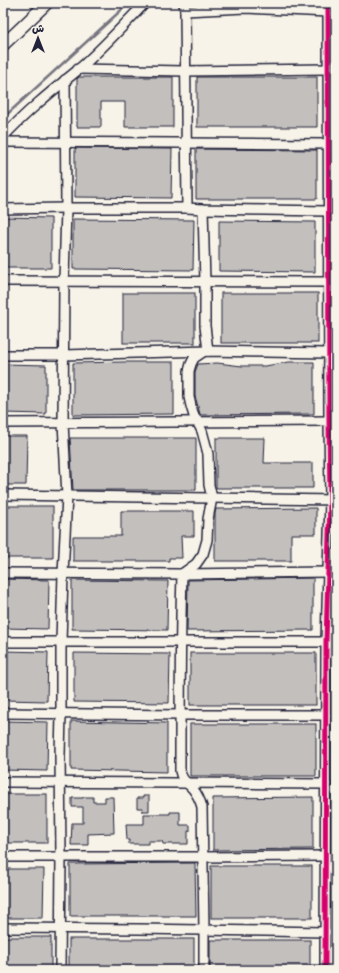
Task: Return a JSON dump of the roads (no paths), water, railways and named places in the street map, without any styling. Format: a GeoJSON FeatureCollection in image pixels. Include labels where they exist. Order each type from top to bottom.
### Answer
{"type":"FeatureCollection","features":[{"type":"Feature","properties":{"kind":"street"},"geometry":{"type":"LineString","coordinates":[[3,45],[47,3]]}},
{"type":"Feature","properties":{"kind":"street"},"geometry":{"type":"LineString","coordinates":[[3,137],[17,122],[111,39],[145,3]]}},
{"type":"Feature","properties":{"kind":"street"},"geometry":{"type":"LineString","coordinates":[[187,208],[184,7],[328,7],[332,24],[328,69],[328,354],[329,421],[333,500],[327,572],[325,970]]}},
{"type":"Feature","properties":{"kind":"street"},"geometry":{"type":"LineString","coordinates":[[78,69],[185,71],[328,69]]}},
{"type":"Feature","properties":{"kind":"street"},"geometry":{"type":"LineString","coordinates":[[60,970],[61,642],[67,496],[63,423],[66,208],[65,80]]}},
{"type":"Feature","properties":{"kind":"street"},"geometry":{"type":"LineString","coordinates":[[3,142],[328,144]]}},
{"type":"Feature","properties":{"kind":"street"},"geometry":{"type":"LineString","coordinates":[[328,193],[336,180]]}},
{"type":"Feature","properties":{"kind":"street"},"geometry":{"type":"LineString","coordinates":[[3,210],[66,208],[328,210]]}},
{"type":"Feature","properties":{"kind":"street"},"geometry":{"type":"LineString","coordinates":[[203,209],[205,352]]}},
{"type":"Feature","properties":{"kind":"street"},"geometry":{"type":"LineString","coordinates":[[3,282],[328,282]]}},
{"type":"Feature","properties":{"kind":"street"},"geometry":{"type":"LineString","coordinates":[[182,574],[196,564],[203,554],[207,540],[208,519],[212,498],[209,485],[208,454],[202,431],[190,406],[190,364],[194,358],[205,352]]}},
{"type":"Feature","properties":{"kind":"street"},"geometry":{"type":"LineString","coordinates":[[3,355],[205,352],[328,354]]}},
{"type":"Feature","properties":{"kind":"street"},"geometry":{"type":"LineString","coordinates":[[3,423],[329,421]]}},
{"type":"Feature","properties":{"kind":"street"},"geometry":{"type":"LineString","coordinates":[[3,495],[333,500]]}},
{"type":"Feature","properties":{"kind":"street"},"geometry":{"type":"LineString","coordinates":[[3,573],[182,574],[327,572]]}},
{"type":"Feature","properties":{"kind":"street"},"geometry":{"type":"LineString","coordinates":[[182,574],[180,642],[180,771],[181,776],[198,797],[202,807],[204,970]]}},
{"type":"Feature","properties":{"kind":"street"},"geometry":{"type":"LineString","coordinates":[[3,642],[326,642]]}},
{"type":"Feature","properties":{"kind":"street"},"geometry":{"type":"LineString","coordinates":[[3,713],[326,715]]}},
{"type":"Feature","properties":{"kind":"street"},"geometry":{"type":"LineString","coordinates":[[3,782],[326,784]]}},
{"type":"Feature","properties":{"kind":"street"},"geometry":{"type":"LineString","coordinates":[[3,857],[326,856]]}},
{"type":"Feature","properties":{"kind":"street"},"geometry":{"type":"LineString","coordinates":[[3,928],[204,929],[326,932]]}},
{"type":"Feature","properties":{"kind":"waterway"},"geometry":{"type":"LineString","coordinates":[[3,118],[129,3]]}}]}
